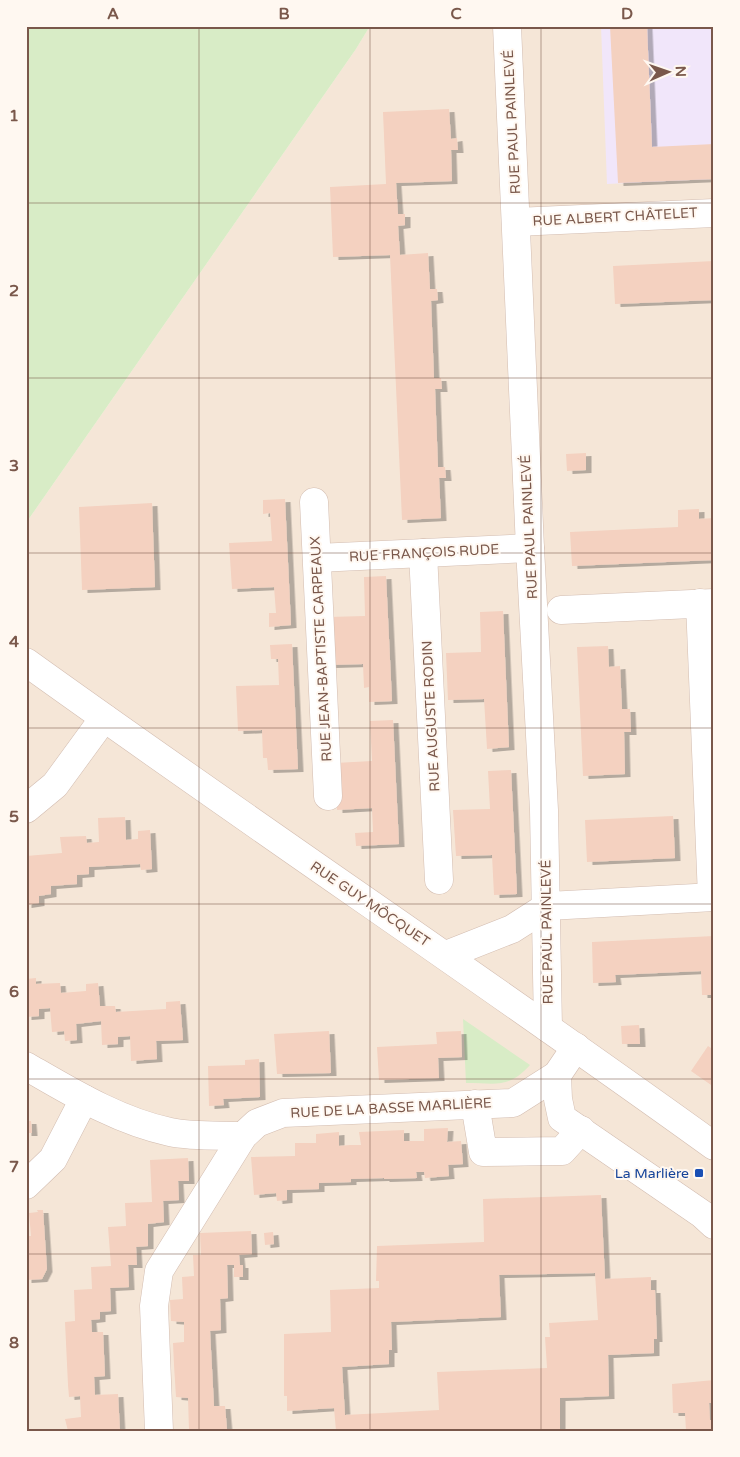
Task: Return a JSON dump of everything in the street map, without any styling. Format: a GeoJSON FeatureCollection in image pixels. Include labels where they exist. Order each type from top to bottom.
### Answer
{"type":"FeatureCollection","features":[{"type":"Feature","properties":{"kind":"street","name":"RUE PAUL PAINLEVÉ"},"geometry":{"type":"LineString","coordinates":[[507,26],[548,906],[548,1028]]}},
{"type":"Feature","properties":{"kind":"street","name":"RUE ALBERT CHÂTELET"},"geometry":{"type":"LineString","coordinates":[[516,222],[714,213]]}},
{"type":"Feature","properties":{"kind":"street","name":"RUE JEAN-BAPTISTE CARPEAUX"},"geometry":{"type":"LineString","coordinates":[[314,502],[328,796]]}},
{"type":"Feature","properties":{"kind":"street","name":"RUE FRANÇOIS RUDE"},"geometry":{"type":"LineString","coordinates":[[317,558],[530,548]]}},
{"type":"Feature","properties":{"kind":"street","name":"RUE AUGUSTE RODIN"},"geometry":{"type":"LineString","coordinates":[[423,553],[439,880]]}},
{"type":"Feature","properties":{"kind":"street"},"geometry":{"type":"LineString","coordinates":[[446,955],[512,930],[548,906],[713,897],[707,603],[561,610]]}},
{"type":"Feature","properties":{"kind":"street","name":"RUE GUY MÔCQUET"},"geometry":{"type":"LineString","coordinates":[[26,662],[332,878],[446,955],[714,1146]]}},
{"type":"Feature","properties":{"kind":"street"},"geometry":{"type":"LineString","coordinates":[[26,809],[55,785],[104,718]]}},
{"type":"Feature","properties":{"kind":"street","name":"RUE DE LA BASSE MARLIÈRE"},"geometry":{"type":"LineString","coordinates":[[159,1431],[154,1306],[159,1270],[243,1136],[257,1123],[283,1113],[513,1103],[558,1074],[576,1047]]}},
{"type":"Feature","properties":{"kind":"street"},"geometry":{"type":"LineString","coordinates":[[26,1066],[84,1099],[143,1124],[172,1132],[243,1136]]}},
{"type":"Feature","properties":{"kind":"street"},"geometry":{"type":"LineString","coordinates":[[558,1074],[558,1099],[562,1118],[702,1214],[714,1225]]}},
{"type":"Feature","properties":{"kind":"street"},"geometry":{"type":"LineString","coordinates":[[26,1185],[53,1159],[84,1099]]}},
{"type":"Feature","properties":{"kind":"street"},"geometry":{"type":"LineString","coordinates":[[475,1104],[483,1152],[562,1151],[580,1130]]}},
{"type":"Feature","properties":{"kind":"shaded area"},"geometry":{"type":"Polygon","coordinates":[[[370,26],[714,26],[714,1431],[26,1431],[26,523],[356,49],[370,26]]]}},
{"type":"Feature","properties":{"kind":"shaded area"},"geometry":{"type":"Polygon","coordinates":[[[601,26],[714,26],[714,179],[607,184],[601,26]]]}},
{"type":"Feature","properties":{"kind":"green space"},"geometry":{"type":"Polygon","coordinates":[[[26,26],[370,26],[356,49],[26,523],[26,26]]]}},
{"type":"Feature","properties":{"kind":"green space"},"geometry":{"type":"Polygon","coordinates":[[[463,1019],[530,1065],[515,1078],[501,1083],[466,1083],[463,1019]]]}},
{"type":"Feature","properties":{"kind":"building"},"geometry":{"type":"Polygon","coordinates":[[[610,26],[647,26],[652,147],[714,144],[714,179],[618,183],[610,26]]]}},
{"type":"Feature","properties":{"kind":"building"},"geometry":{"type":"Polygon","coordinates":[[[449,109],[451,139],[457,138],[458,150],[451,150],[452,181],[396,183],[398,214],[405,214],[405,225],[398,226],[400,255],[428,253],[430,289],[437,289],[438,300],[431,301],[434,378],[441,378],[442,389],[435,389],[438,467],[445,467],[446,478],[439,478],[441,518],[402,520],[390,255],[333,257],[330,187],[386,184],[383,112],[449,109]]]}},
{"type":"Feature","properties":{"kind":"building"},"geometry":{"type":"Polygon","coordinates":[[[714,261],[714,300],[615,304],[613,266],[714,261]]]}},
{"type":"Feature","properties":{"kind":"building"},"geometry":{"type":"Polygon","coordinates":[[[586,453],[586,470],[567,471],[566,454],[586,453]]]}},
{"type":"Feature","properties":{"kind":"building"},"geometry":{"type":"Polygon","coordinates":[[[285,499],[291,625],[269,627],[269,613],[276,613],[274,587],[232,589],[229,543],[272,541],[270,513],[263,514],[263,500],[285,499]]]}},
{"type":"Feature","properties":{"kind":"building"},"geometry":{"type":"Polygon","coordinates":[[[152,503],[155,587],[82,590],[79,507],[152,503]]]}},
{"type":"Feature","properties":{"kind":"building"},"geometry":{"type":"Polygon","coordinates":[[[699,509],[699,519],[714,518],[714,560],[572,566],[570,532],[678,527],[678,510],[699,509]]]}},
{"type":"Feature","properties":{"kind":"building"},"geometry":{"type":"Polygon","coordinates":[[[386,576],[392,701],[369,702],[369,687],[364,688],[363,664],[330,665],[328,617],[365,616],[364,577],[386,576]]]}},
{"type":"Feature","properties":{"kind":"building"},"geometry":{"type":"Polygon","coordinates":[[[503,611],[509,747],[487,749],[484,699],[448,700],[446,653],[481,652],[480,612],[503,611]]]}},
{"type":"Feature","properties":{"kind":"building"},"geometry":{"type":"Polygon","coordinates":[[[292,644],[298,769],[268,770],[267,758],[263,758],[262,730],[238,731],[236,686],[279,685],[278,659],[271,659],[270,645],[292,644]]]}},
{"type":"Feature","properties":{"kind":"building"},"geometry":{"type":"Polygon","coordinates":[[[608,646],[609,667],[620,666],[622,709],[630,709],[631,732],[624,732],[625,774],[583,776],[577,647],[608,646]]]}},
{"type":"Feature","properties":{"kind":"building"},"geometry":{"type":"Polygon","coordinates":[[[393,720],[399,844],[356,846],[355,833],[373,832],[372,808],[337,810],[335,763],[372,761],[370,721],[393,720]]]}},
{"type":"Feature","properties":{"kind":"building"},"geometry":{"type":"Polygon","coordinates":[[[511,770],[517,894],[494,895],[492,855],[456,856],[453,810],[490,809],[488,771],[511,770]]]}},
{"type":"Feature","properties":{"kind":"building"},"geometry":{"type":"Polygon","coordinates":[[[673,816],[675,858],[587,862],[585,820],[673,816]]]}},
{"type":"Feature","properties":{"kind":"building"},"geometry":{"type":"Polygon","coordinates":[[[125,817],[126,840],[138,839],[138,831],[150,830],[152,869],[141,870],[140,864],[89,867],[89,874],[77,875],[77,884],[51,886],[51,894],[39,896],[39,903],[26,905],[26,856],[62,853],[60,837],[86,836],[87,843],[99,842],[98,818],[125,817]]]}},
{"type":"Feature","properties":{"kind":"building"},"geometry":{"type":"Polygon","coordinates":[[[714,936],[714,995],[702,995],[701,971],[615,975],[616,982],[593,983],[592,942],[714,936]]]}},
{"type":"Feature","properties":{"kind":"building"},"geometry":{"type":"Polygon","coordinates":[[[36,978],[36,984],[60,983],[61,993],[86,991],[86,984],[98,983],[100,1006],[115,1006],[116,1012],[166,1009],[166,1002],[180,1001],[183,1040],[156,1041],[157,1059],[131,1061],[130,1036],[118,1037],[118,1044],[102,1045],[101,1021],[76,1024],[77,1040],[65,1041],[64,1031],[52,1032],[50,1008],[39,1009],[39,1016],[26,1017],[26,979],[36,978]]]}},
{"type":"Feature","properties":{"kind":"building"},"geometry":{"type":"Polygon","coordinates":[[[639,1025],[640,1044],[622,1044],[621,1026],[639,1025]]]}},
{"type":"Feature","properties":{"kind":"building"},"geometry":{"type":"Polygon","coordinates":[[[329,1031],[331,1073],[277,1074],[274,1034],[329,1031]]]}},
{"type":"Feature","properties":{"kind":"building"},"geometry":{"type":"Polygon","coordinates":[[[461,1031],[462,1057],[438,1058],[439,1078],[379,1080],[377,1047],[437,1044],[436,1032],[461,1031]]]}},
{"type":"Feature","properties":{"kind":"building"},"geometry":{"type":"Polygon","coordinates":[[[708,1046],[714,1050],[714,1087],[691,1071],[708,1046]]]}},
{"type":"Feature","properties":{"kind":"building"},"geometry":{"type":"Polygon","coordinates":[[[259,1059],[260,1097],[223,1099],[224,1105],[209,1106],[208,1066],[245,1065],[245,1060],[259,1059]]]}},
{"type":"Feature","properties":{"kind":"building"},"geometry":{"type":"Polygon","coordinates":[[[26,1121],[31,1121],[32,1133],[26,1133],[26,1121]]]}},
{"type":"Feature","properties":{"kind":"building"},"geometry":{"type":"Polygon","coordinates":[[[448,1128],[447,1142],[461,1141],[463,1164],[448,1165],[449,1176],[425,1178],[424,1172],[416,1172],[417,1178],[351,1179],[351,1182],[319,1183],[319,1189],[287,1190],[287,1200],[277,1201],[276,1193],[254,1195],[251,1157],[295,1156],[295,1143],[316,1143],[316,1134],[339,1132],[339,1146],[361,1145],[359,1132],[404,1130],[404,1141],[424,1141],[424,1129],[448,1128]]]}},
{"type":"Feature","properties":{"kind":"building"},"geometry":{"type":"Polygon","coordinates":[[[188,1158],[189,1181],[178,1181],[179,1200],[163,1201],[164,1222],[148,1224],[148,1246],[136,1247],[137,1265],[128,1265],[129,1287],[110,1288],[111,1311],[100,1312],[100,1319],[91,1320],[92,1332],[103,1332],[105,1376],[94,1377],[95,1395],[118,1394],[120,1431],[68,1431],[65,1419],[81,1417],[80,1396],[69,1397],[68,1385],[65,1322],[75,1321],[74,1290],[92,1289],[91,1267],[111,1266],[108,1227],[126,1226],[125,1203],[152,1202],[150,1160],[188,1158]]]}},
{"type":"Feature","properties":{"kind":"building"},"geometry":{"type":"Polygon","coordinates":[[[601,1195],[605,1279],[651,1277],[651,1290],[655,1290],[657,1339],[654,1339],[654,1353],[608,1355],[609,1396],[560,1398],[560,1431],[336,1431],[334,1408],[287,1411],[287,1396],[284,1396],[284,1334],[331,1332],[330,1290],[379,1288],[379,1281],[376,1281],[377,1246],[484,1242],[483,1199],[601,1195]],[[595,1273],[499,1275],[501,1317],[391,1322],[392,1350],[389,1350],[389,1364],[342,1367],[345,1415],[439,1410],[437,1372],[547,1368],[545,1337],[550,1337],[549,1323],[598,1320],[595,1273]]]}},
{"type":"Feature","properties":{"kind":"building"},"geometry":{"type":"Polygon","coordinates":[[[37,1210],[43,1210],[47,1269],[42,1279],[26,1280],[26,1236],[31,1236],[29,1213],[38,1212],[37,1210]]]}},
{"type":"Feature","properties":{"kind":"building"},"geometry":{"type":"Polygon","coordinates":[[[251,1231],[252,1254],[239,1255],[240,1265],[243,1265],[243,1277],[234,1277],[234,1265],[227,1265],[228,1298],[220,1299],[221,1330],[210,1331],[214,1406],[225,1406],[227,1429],[189,1431],[188,1398],[176,1397],[174,1365],[173,1343],[184,1342],[184,1322],[171,1321],[170,1300],[183,1299],[182,1277],[194,1276],[193,1255],[201,1255],[200,1233],[251,1231]]]}},
{"type":"Feature","properties":{"kind":"building"},"geometry":{"type":"Polygon","coordinates":[[[273,1232],[274,1244],[265,1245],[264,1233],[273,1232]]]}},
{"type":"Feature","properties":{"kind":"building"},"geometry":{"type":"Polygon","coordinates":[[[714,1380],[714,1403],[709,1403],[710,1420],[714,1420],[714,1431],[686,1431],[685,1413],[673,1413],[672,1384],[714,1380]]]}},
{"type":"Feature","properties":{"kind":"place","name":"La Marlière"},"geometry":{"type":"Point","coordinates":[699,1173]}}]}
